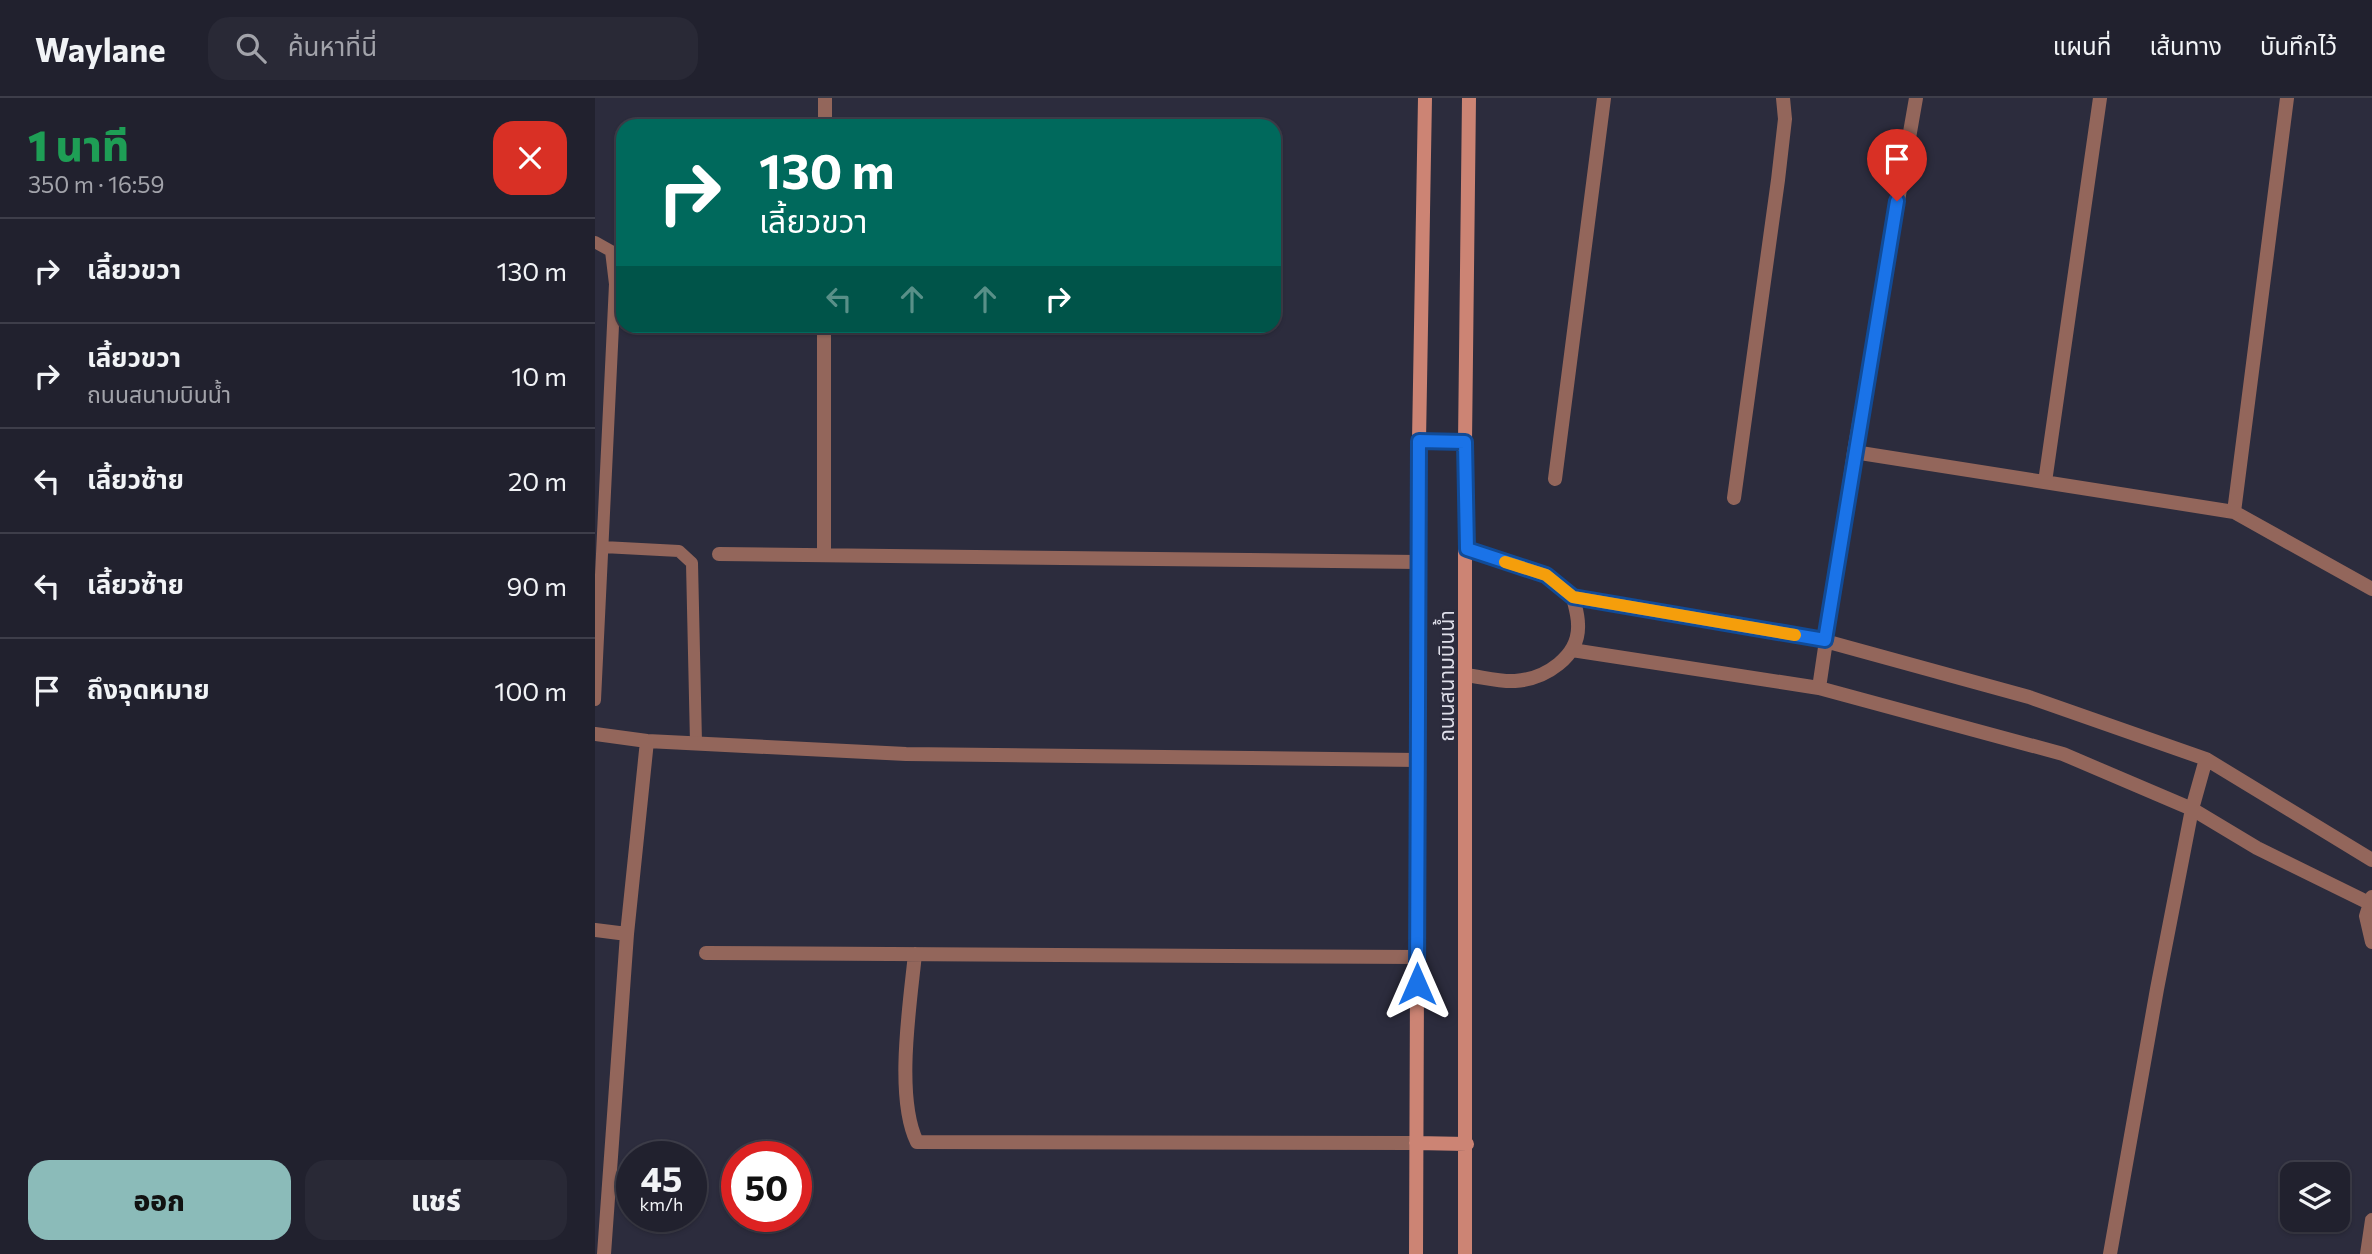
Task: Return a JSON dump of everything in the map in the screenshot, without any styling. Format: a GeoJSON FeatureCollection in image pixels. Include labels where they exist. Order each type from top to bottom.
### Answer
{"type":"FeatureCollection","features":[{"type":"Feature","properties":{"kind":"main road","name":"ถนนสนามบินน้ำ"},"geometry":{"type":"LineString","coordinates":[[1416,1254],[1418,562],[1425,98]]}},
{"type":"Feature","properties":{"kind":"main road","name":"ถนนสนามบินน้ำ"},"geometry":{"type":"LineString","coordinates":[[1465,1254],[1465,442],[1469,98]]}},
{"type":"Feature","properties":{"kind":"main road"},"geometry":{"type":"LineString","coordinates":[[1419,441],[1465,442]]}},
{"type":"Feature","properties":{"kind":"main road"},"geometry":{"type":"LineString","coordinates":[[1416,1143],[1467,1144]]}},
{"type":"Feature","properties":{"kind":"street"},"geometry":{"type":"LineString","coordinates":[[825,98],[825,119]]}},
{"type":"Feature","properties":{"kind":"street"},"geometry":{"type":"LineString","coordinates":[[1555,479],[1604,98]]}},
{"type":"Feature","properties":{"kind":"street"},"geometry":{"type":"LineString","coordinates":[[1734,498],[1778,180],[1785,119],[1783,98]]}},
{"type":"Feature","properties":{"kind":"street"},"geometry":{"type":"LineString","coordinates":[[1819,688],[1854,452],[1916,98]]}},
{"type":"Feature","properties":{"kind":"street"},"geometry":{"type":"LineString","coordinates":[[2045,482],[2100,98]]}},
{"type":"Feature","properties":{"kind":"street"},"geometry":{"type":"LineString","coordinates":[[2234,512],[2287,98]]}},
{"type":"Feature","properties":{"kind":"street"},"geometry":{"type":"LineString","coordinates":[[824,333],[824,554]]}},
{"type":"Feature","properties":{"kind":"street"},"geometry":{"type":"LineString","coordinates":[[1854,452],[2234,512],[2372,589]]}},
{"type":"Feature","properties":{"kind":"street"},"geometry":{"type":"LineString","coordinates":[[1467,549],[1546,575],[1573,597],[1825,640],[2029,697],[2206,759],[2372,860]]}},
{"type":"Feature","properties":{"kind":"street"},"geometry":{"type":"LineString","coordinates":[[719,554],[1418,562]]}},
{"type":"Feature","properties":{"kind":"street"},"geometry":{"type":"LineString","coordinates":[[1466,675],[1514,681],[1535,677],[1560,664],[1572,650],[1579,626],[1573,597]]}},
{"type":"Feature","properties":{"kind":"street"},"geometry":{"type":"LineString","coordinates":[[1572,650],[1819,688],[2063,754],[2192,809],[2257,848],[2370,900],[2367,928],[2372,942]]}},
{"type":"Feature","properties":{"kind":"street"},"geometry":{"type":"LineString","coordinates":[[595,734],[647,741],[906,754],[1417,760]]}},
{"type":"Feature","properties":{"kind":"street"},"geometry":{"type":"LineString","coordinates":[[604,1254],[627,934],[647,741]]}},
{"type":"Feature","properties":{"kind":"street"},"geometry":{"type":"LineString","coordinates":[[2110,1254],[2130,1130],[2192,809],[2206,759]]}},
{"type":"Feature","properties":{"kind":"street"},"geometry":{"type":"LineString","coordinates":[[595,930],[627,934]]}},
{"type":"Feature","properties":{"kind":"street"},"geometry":{"type":"LineString","coordinates":[[706,953],[1417,957]]}},
{"type":"Feature","properties":{"kind":"street"},"geometry":{"type":"LineString","coordinates":[[915,954],[906,1052],[911,1129],[917,1142],[1416,1143]]}},
{"type":"Feature","properties":{"kind":"street"},"geometry":{"type":"LineString","coordinates":[[2367,1254],[2372,1220]]}},
{"type":"Feature","properties":{"kind":"lane"},"geometry":{"type":"LineString","coordinates":[[595,242],[611,251],[615,265],[595,700]]}},
{"type":"Feature","properties":{"kind":"lane"},"geometry":{"type":"LineString","coordinates":[[603,547],[679,551],[691,563],[696,743]]}},
{"type":"Feature","properties":{"kind":"slow traffic"},"geometry":{"type":"LineString","coordinates":[[1505,562],[1546,575],[1573,597],[1795,635]]}},
{"type":"Feature","properties":{"kind":"route"},"geometry":{"type":"LineString","coordinates":[[1417,984],[1419,441],[1465,442],[1467,549],[1546,575],[1573,597],[1825,640],[1897,201]]}}]}
